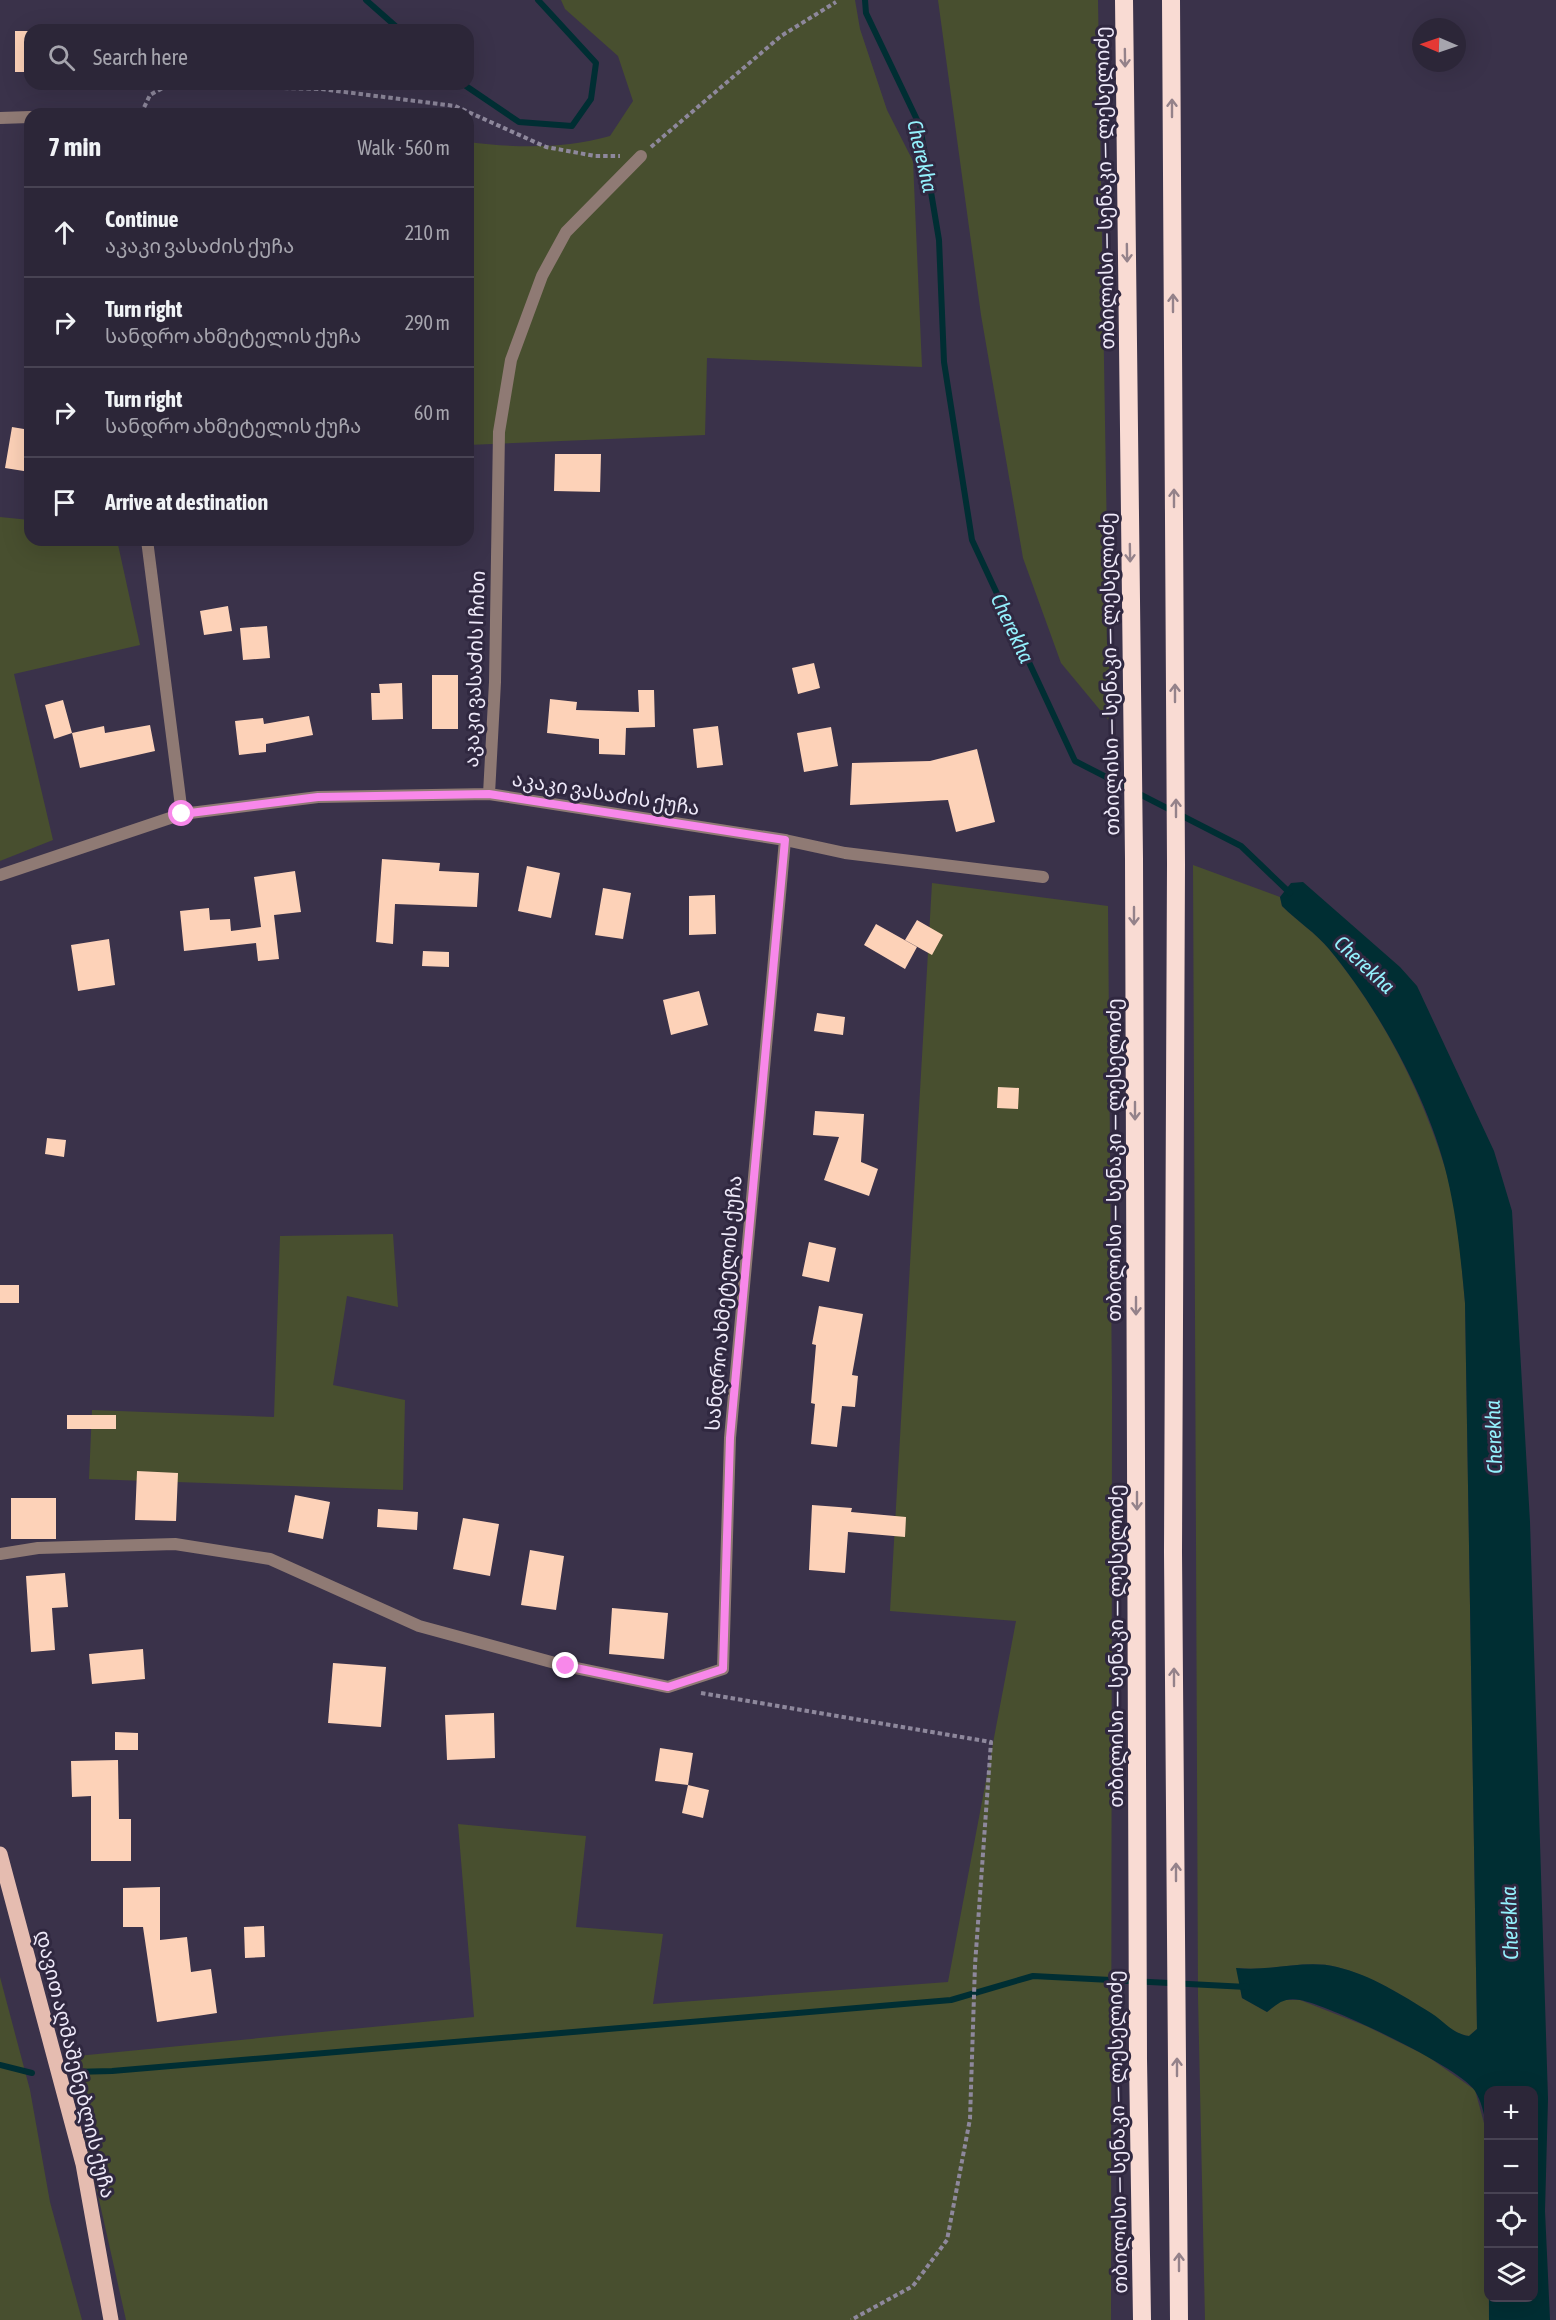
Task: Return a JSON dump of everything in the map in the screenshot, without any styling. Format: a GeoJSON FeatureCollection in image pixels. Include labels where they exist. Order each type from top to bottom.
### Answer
{"type":"FeatureCollection","features":[{"type":"Feature","properties":{"kind":"highway","name":"თბილისი — სენაკი — ლესელიძე"},"geometry":{"type":"LineString","coordinates":[[1124,0],[1134,858],[1138,2059],[1142,2320]]}},
{"type":"Feature","properties":{"kind":"highway"},"geometry":{"type":"LineString","coordinates":[[1171,0],[1176,752],[1173,1552],[1179,2320]]}},
{"type":"Feature","properties":{"kind":"main road","name":"დავით აღმაშენებლის ქუჩა"},"geometry":{"type":"LineString","coordinates":[[0,1854],[83,2164],[111,2320]]}},
{"type":"Feature","properties":{"kind":"street"},"geometry":{"type":"LineString","coordinates":[[0,118],[24,117]]}},
{"type":"Feature","properties":{"kind":"street","name":"აკაკი ვასაძის I ჩიხი"},"geometry":{"type":"LineString","coordinates":[[489,794],[495,682],[499,432],[511,360],[542,276],[566,232],[641,156]]}},
{"type":"Feature","properties":{"kind":"street"},"geometry":{"type":"LineString","coordinates":[[148,546],[182,814]]}},
{"type":"Feature","properties":{"kind":"street","name":"აკაკი ვასაძის ქუჩა"},"geometry":{"type":"LineString","coordinates":[[0,875],[182,814],[318,797],[489,794],[785,840],[845,853],[1043,877]]}},
{"type":"Feature","properties":{"kind":"street","name":"სანდრო ახმეტელის ქუჩა"},"geometry":{"type":"LineString","coordinates":[[0,1554],[38,1548],[175,1544],[270,1559],[419,1626],[566,1666],[668,1687],[723,1669],[730,1438],[785,840]]}},
{"type":"Feature","properties":{"kind":"path"},"geometry":{"type":"LineString","coordinates":[[474,115],[546,147],[595,156],[641,156],[782,36],[837,2]]}},
{"type":"Feature","properties":{"kind":"path"},"geometry":{"type":"LineString","coordinates":[[144,108],[150,95],[159,90]]}},
{"type":"Feature","properties":{"kind":"path"},"geometry":{"type":"LineString","coordinates":[[329,90],[459,108]]}},
{"type":"Feature","properties":{"kind":"path"},"geometry":{"type":"LineString","coordinates":[[668,1687],[991,1742],[975,1984],[970,2119],[947,2240],[913,2286],[851,2320]]}},
{"type":"Feature","properties":{"kind":"shaded area"},"geometry":{"type":"Polygon","coordinates":[[[561,0],[855,0],[860,29],[887,110],[913,161],[922,367],[707,358],[705,435],[474,445],[474,142],[539,146],[575,143],[610,136],[633,101],[618,56],[565,9],[561,0]]]}},
{"type":"Feature","properties":{"kind":"shaded area"},"geometry":{"type":"Polygon","coordinates":[[[938,0],[1098,0],[1110,722],[1061,663],[1023,558],[981,315],[938,0]]]}},
{"type":"Feature","properties":{"kind":"shaded area"},"geometry":{"type":"Polygon","coordinates":[[[0,517],[24,519],[24,546],[118,546],[140,645],[14,674],[53,840],[0,861],[0,517]]]}},
{"type":"Feature","properties":{"kind":"shaded area"},"geometry":{"type":"Polygon","coordinates":[[[1193,865],[1280,897],[1282,906],[1324,943],[1348,974],[1383,1027],[1412,1083],[1436,1141],[1446,1171],[1453,1204],[1465,1303],[1477,2029],[1469,2036],[1457,2033],[1395,1991],[1337,1967],[1313,1964],[1237,1968],[1242,1998],[1267,2012],[1282,2000],[1300,2000],[1366,2026],[1427,2056],[1475,2090],[1484,2123],[1484,2302],[1489,2302],[1489,2320],[1205,2320],[1198,1997],[1193,865]]]}},
{"type":"Feature","properties":{"kind":"shaded area"},"geometry":{"type":"Polygon","coordinates":[[[932,883],[1108,906],[1112,1396],[1111,2320],[126,2320],[67,2057],[474,2017],[458,1824],[586,1836],[576,1927],[663,1934],[653,2004],[948,1982],[1016,1621],[890,1611],[932,883]]]}},
{"type":"Feature","properties":{"kind":"shaded area"},"geometry":{"type":"Polygon","coordinates":[[[393,1234],[398,1307],[347,1296],[333,1385],[405,1400],[403,1490],[89,1479],[92,1410],[274,1417],[280,1236],[393,1234]]]}},
{"type":"Feature","properties":{"kind":"shaded area"},"geometry":{"type":"Polygon","coordinates":[[[0,1977],[30,2090],[50,2202],[82,2320],[0,2320],[0,1977]]]}},
{"type":"Feature","properties":{"kind":"water"},"geometry":{"type":"Polygon","coordinates":[[[1303,882],[1400,967],[1417,986],[1494,1151],[1512,1211],[1530,1522],[1548,2099],[1545,2211],[1550,2320],[1489,2320],[1489,2302],[1538,2302],[1538,2086],[1484,2086],[1484,2116],[1475,2091],[1464,2080],[1393,2038],[1315,2004],[1300,2000],[1286,2000],[1267,2012],[1242,1998],[1236,1968],[1312,1964],[1337,1967],[1386,1986],[1431,2013],[1458,2033],[1469,2036],[1477,2029],[1465,1303],[1456,1223],[1439,1147],[1400,1056],[1347,972],[1324,943],[1282,906],[1280,897],[1291,883],[1303,882]]]}},
{"type":"Feature","properties":{"kind":"building"},"geometry":{"type":"Polygon","coordinates":[[[15,31],[24,31],[24,72],[15,72],[15,31]]]}},
{"type":"Feature","properties":{"kind":"building"},"geometry":{"type":"Polygon","coordinates":[[[12,427],[24,429],[24,471],[5,468],[12,427]]]}},
{"type":"Feature","properties":{"kind":"building"},"geometry":{"type":"Polygon","coordinates":[[[555,454],[601,454],[600,492],[554,491],[555,454]]]}},
{"type":"Feature","properties":{"kind":"building"},"geometry":{"type":"Polygon","coordinates":[[[228,606],[232,631],[204,635],[200,611],[228,606]]]}},
{"type":"Feature","properties":{"kind":"building"},"geometry":{"type":"Polygon","coordinates":[[[267,626],[270,658],[243,660],[240,628],[267,626]]]}},
{"type":"Feature","properties":{"kind":"building"},"geometry":{"type":"Polygon","coordinates":[[[814,663],[820,688],[798,694],[792,668],[814,663]]]}},
{"type":"Feature","properties":{"kind":"building"},"geometry":{"type":"Polygon","coordinates":[[[432,675],[458,675],[458,729],[432,729],[432,675]]]}},
{"type":"Feature","properties":{"kind":"building"},"geometry":{"type":"Polygon","coordinates":[[[402,683],[403,719],[372,720],[371,693],[380,693],[379,684],[402,683]]]}},
{"type":"Feature","properties":{"kind":"building"},"geometry":{"type":"Polygon","coordinates":[[[638,690],[654,690],[655,727],[626,728],[625,755],[599,754],[599,739],[547,733],[550,699],[577,702],[576,710],[639,712],[638,690]]]}},
{"type":"Feature","properties":{"kind":"building"},"geometry":{"type":"Polygon","coordinates":[[[63,700],[72,733],[54,739],[45,705],[63,700]]]}},
{"type":"Feature","properties":{"kind":"building"},"geometry":{"type":"Polygon","coordinates":[[[309,716],[313,735],[266,744],[266,752],[239,755],[235,721],[263,718],[264,724],[309,716]]]}},
{"type":"Feature","properties":{"kind":"building"},"geometry":{"type":"Polygon","coordinates":[[[150,725],[155,751],[80,768],[72,733],[104,726],[105,733],[150,725]]]}},
{"type":"Feature","properties":{"kind":"building"},"geometry":{"type":"Polygon","coordinates":[[[718,726],[723,765],[697,768],[693,729],[718,726]]]}},
{"type":"Feature","properties":{"kind":"building"},"geometry":{"type":"Polygon","coordinates":[[[831,727],[838,766],[804,772],[797,733],[831,727]]]}},
{"type":"Feature","properties":{"kind":"building"},"geometry":{"type":"Polygon","coordinates":[[[977,749],[995,822],[956,832],[948,800],[850,805],[852,763],[930,761],[977,749]]]}},
{"type":"Feature","properties":{"kind":"building"},"geometry":{"type":"Polygon","coordinates":[[[382,859],[440,863],[439,871],[479,873],[477,907],[395,904],[393,944],[376,942],[382,859]]]}},
{"type":"Feature","properties":{"kind":"building"},"geometry":{"type":"Polygon","coordinates":[[[527,866],[560,873],[551,918],[518,911],[527,866]]]}},
{"type":"Feature","properties":{"kind":"building"},"geometry":{"type":"Polygon","coordinates":[[[295,871],[301,912],[274,915],[279,959],[258,961],[256,943],[184,951],[180,911],[209,908],[210,920],[230,919],[231,931],[261,927],[254,877],[295,871]]]}},
{"type":"Feature","properties":{"kind":"building"},"geometry":{"type":"Polygon","coordinates":[[[603,888],[631,893],[623,939],[595,935],[603,888]]]}},
{"type":"Feature","properties":{"kind":"building"},"geometry":{"type":"Polygon","coordinates":[[[715,895],[716,934],[689,935],[689,896],[715,895]]]}},
{"type":"Feature","properties":{"kind":"building"},"geometry":{"type":"Polygon","coordinates":[[[917,920],[943,935],[932,955],[905,940],[917,920]]]}},
{"type":"Feature","properties":{"kind":"building"},"geometry":{"type":"Polygon","coordinates":[[[876,924],[917,947],[905,969],[864,945],[876,924]]]}},
{"type":"Feature","properties":{"kind":"building"},"geometry":{"type":"Polygon","coordinates":[[[109,939],[115,985],[78,991],[71,945],[109,939]]]}},
{"type":"Feature","properties":{"kind":"building"},"geometry":{"type":"Polygon","coordinates":[[[423,951],[449,952],[449,967],[422,966],[423,951]]]}},
{"type":"Feature","properties":{"kind":"building"},"geometry":{"type":"Polygon","coordinates":[[[699,991],[708,1025],[671,1035],[663,1000],[699,991]]]}},
{"type":"Feature","properties":{"kind":"building"},"geometry":{"type":"Polygon","coordinates":[[[817,1013],[845,1017],[843,1035],[814,1031],[817,1013]]]}},
{"type":"Feature","properties":{"kind":"building"},"geometry":{"type":"Polygon","coordinates":[[[998,1087],[1019,1088],[1018,1109],[997,1108],[998,1087]]]}},
{"type":"Feature","properties":{"kind":"building"},"geometry":{"type":"Polygon","coordinates":[[[815,1111],[864,1114],[861,1162],[878,1169],[869,1196],[824,1180],[839,1137],[813,1135],[815,1111]]]}},
{"type":"Feature","properties":{"kind":"building"},"geometry":{"type":"Polygon","coordinates":[[[47,1138],[66,1140],[64,1157],[45,1154],[47,1138]]]}},
{"type":"Feature","properties":{"kind":"building"},"geometry":{"type":"Polygon","coordinates":[[[809,1242],[836,1248],[829,1282],[802,1276],[809,1242]]]}},
{"type":"Feature","properties":{"kind":"building"},"geometry":{"type":"Polygon","coordinates":[[[0,1285],[19,1285],[19,1303],[0,1303],[0,1285]]]}},
{"type":"Feature","properties":{"kind":"building"},"geometry":{"type":"Polygon","coordinates":[[[819,1306],[863,1314],[852,1375],[858,1376],[855,1407],[842,1406],[837,1447],[811,1444],[815,1404],[811,1403],[816,1345],[812,1344],[819,1306]]]}},
{"type":"Feature","properties":{"kind":"building"},"geometry":{"type":"Polygon","coordinates":[[[67,1415],[116,1415],[116,1429],[67,1429],[67,1415]]]}},
{"type":"Feature","properties":{"kind":"building"},"geometry":{"type":"Polygon","coordinates":[[[137,1471],[178,1473],[176,1521],[135,1520],[137,1471]]]}},
{"type":"Feature","properties":{"kind":"building"},"geometry":{"type":"Polygon","coordinates":[[[295,1495],[330,1502],[323,1539],[288,1532],[295,1495]]]}},
{"type":"Feature","properties":{"kind":"building"},"geometry":{"type":"Polygon","coordinates":[[[11,1498],[56,1498],[56,1539],[11,1539],[11,1498]]]}},
{"type":"Feature","properties":{"kind":"building"},"geometry":{"type":"Polygon","coordinates":[[[812,1505],[852,1508],[851,1512],[906,1517],[905,1537],[848,1532],[845,1573],[809,1570],[812,1505]]]}},
{"type":"Feature","properties":{"kind":"building"},"geometry":{"type":"Polygon","coordinates":[[[378,1509],[418,1512],[417,1530],[377,1527],[378,1509]]]}},
{"type":"Feature","properties":{"kind":"building"},"geometry":{"type":"Polygon","coordinates":[[[463,1518],[499,1524],[490,1576],[453,1569],[463,1518]]]}},
{"type":"Feature","properties":{"kind":"building"},"geometry":{"type":"Polygon","coordinates":[[[530,1550],[564,1556],[556,1610],[521,1605],[530,1550]]]}},
{"type":"Feature","properties":{"kind":"building"},"geometry":{"type":"Polygon","coordinates":[[[65,1573],[68,1607],[52,1608],[55,1650],[31,1652],[26,1576],[65,1573]]]}},
{"type":"Feature","properties":{"kind":"building"},"geometry":{"type":"Polygon","coordinates":[[[612,1608],[668,1613],[664,1659],[609,1654],[612,1608]]]}},
{"type":"Feature","properties":{"kind":"building"},"geometry":{"type":"Polygon","coordinates":[[[143,1649],[145,1679],[92,1684],[89,1654],[143,1649]]]}},
{"type":"Feature","properties":{"kind":"building"},"geometry":{"type":"Polygon","coordinates":[[[333,1663],[386,1667],[381,1727],[328,1723],[333,1663]]]}},
{"type":"Feature","properties":{"kind":"building"},"geometry":{"type":"Polygon","coordinates":[[[494,1713],[495,1758],[447,1760],[445,1715],[494,1713]]]}},
{"type":"Feature","properties":{"kind":"building"},"geometry":{"type":"Polygon","coordinates":[[[115,1732],[138,1733],[138,1750],[115,1750],[115,1732]]]}},
{"type":"Feature","properties":{"kind":"building"},"geometry":{"type":"Polygon","coordinates":[[[660,1748],[693,1753],[688,1785],[655,1781],[660,1748]]]}},
{"type":"Feature","properties":{"kind":"building"},"geometry":{"type":"Polygon","coordinates":[[[118,1760],[119,1819],[131,1819],[131,1861],[91,1861],[91,1796],[72,1797],[71,1761],[118,1760]]]}},
{"type":"Feature","properties":{"kind":"building"},"geometry":{"type":"Polygon","coordinates":[[[688,1785],[709,1790],[703,1818],[682,1813],[688,1785]]]}},
{"type":"Feature","properties":{"kind":"building"},"geometry":{"type":"Polygon","coordinates":[[[160,1887],[160,1940],[187,1937],[191,1972],[211,1969],[217,2013],[157,2022],[143,1927],[123,1927],[123,1888],[160,1887]]]}},
{"type":"Feature","properties":{"kind":"building"},"geometry":{"type":"Polygon","coordinates":[[[264,1926],[265,1957],[245,1958],[244,1927],[264,1926]]]}},
{"type":"Feature","properties":{"kind":"waterway","name":"Cherekha"},"geometry":{"type":"LineString","coordinates":[[366,0],[393,24]]}},
{"type":"Feature","properties":{"kind":"waterway","name":"Cherekha"},"geometry":{"type":"LineString","coordinates":[[472,90],[519,122],[572,126],[591,99],[596,63],[538,0]]}},
{"type":"Feature","properties":{"kind":"waterway","name":"Cherekha"},"geometry":{"type":"LineString","coordinates":[[865,0],[866,13],[920,126],[939,240],[944,362],[972,540],[1075,761],[1241,846],[1290,893]]}},
{"type":"Feature","properties":{"kind":"waterway"},"geometry":{"type":"LineString","coordinates":[[72,2072],[112,2071],[951,2000],[1033,1976],[1247,1987]]}},
{"type":"Feature","properties":{"kind":"waterway"},"geometry":{"type":"LineString","coordinates":[[0,2065],[32,2073]]}},
{"type":"Feature","properties":{"kind":"route"},"geometry":{"type":"LineString","coordinates":[[182,814],[318,797],[489,794],[785,840],[730,1438],[723,1669],[668,1687],[566,1666]]}}]}
